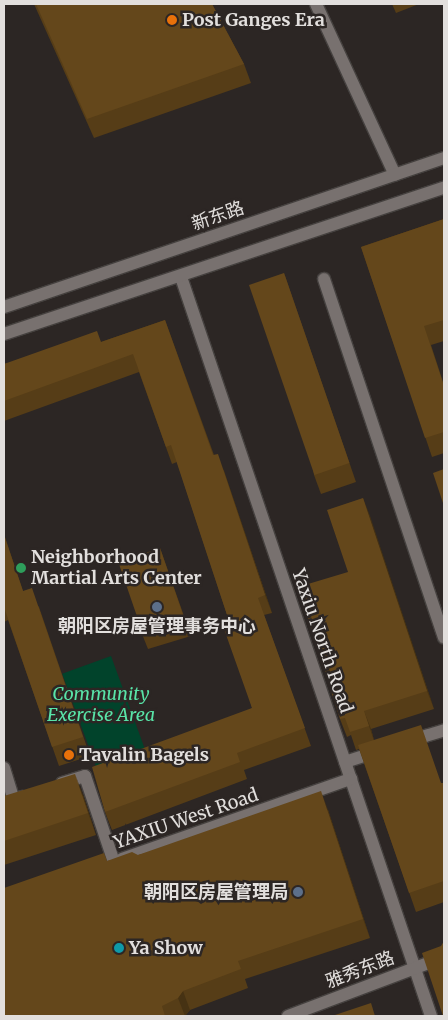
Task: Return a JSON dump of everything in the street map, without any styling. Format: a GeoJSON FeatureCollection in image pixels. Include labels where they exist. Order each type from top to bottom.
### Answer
{"type":"FeatureCollection","features":[{"type":"Feature","properties":{"kind":"street"},"geometry":{"type":"LineString","coordinates":[[316,4],[394,175]]}},
{"type":"Feature","properties":{"kind":"street","name":"新东路"},"geometry":{"type":"LineString","coordinates":[[4,307],[444,158]]}},
{"type":"Feature","properties":{"kind":"street"},"geometry":{"type":"LineString","coordinates":[[4,334],[181,277],[444,188]]}},
{"type":"Feature","properties":{"kind":"street","name":"Yaxiu North Road"},"geometry":{"type":"LineString","coordinates":[[181,277],[431,1016]]}},
{"type":"Feature","properties":{"kind":"street"},"geometry":{"type":"LineString","coordinates":[[324,279],[444,637]]}},
{"type":"Feature","properties":{"kind":"street"},"geometry":{"type":"LineString","coordinates":[[345,762],[444,730]]}},
{"type":"Feature","properties":{"kind":"street"},"geometry":{"type":"LineString","coordinates":[[4,768],[14,800],[32,794]]}},
{"type":"Feature","properties":{"kind":"street","name":"YAXIU West Road"},"geometry":{"type":"LineString","coordinates":[[50,788],[85,776],[110,864],[351,780]]}},
{"type":"Feature","properties":{"kind":"street","name":"雅秀东路"},"geometry":{"type":"LineString","coordinates":[[288,1016],[444,957]]}},
{"type":"Feature","properties":{"kind":"green space","name":"Community Exercise Area"},"geometry":{"type":"Polygon","coordinates":[[[111,656],[145,749],[96,767],[62,674],[111,656]]]}},
{"type":"Feature","properties":{"kind":"building"},"geometry":{"type":"Polygon","coordinates":[[[36,4],[212,4],[244,64],[87,119],[36,4]]]}},
{"type":"Feature","properties":{"kind":"building"},"geometry":{"type":"Polygon","coordinates":[[[444,219],[444,320],[424,326],[444,386],[444,432],[425,438],[361,247],[444,219]]]}},
{"type":"Feature","properties":{"kind":"building"},"geometry":{"type":"Polygon","coordinates":[[[284,273],[349,463],[314,475],[249,285],[284,273]]]}},
{"type":"Feature","properties":{"kind":"building"},"geometry":{"type":"Polygon","coordinates":[[[165,320],[213,455],[218,454],[265,595],[258,598],[305,728],[237,753],[240,762],[105,812],[92,767],[252,708],[224,629],[231,627],[171,445],[166,447],[133,354],[4,401],[4,364],[97,331],[101,342],[165,320]]]}},
{"type":"Feature","properties":{"kind":"building"},"geometry":{"type":"Polygon","coordinates":[[[444,469],[444,506],[433,473],[444,469]]]}},
{"type":"Feature","properties":{"kind":"building"},"geometry":{"type":"Polygon","coordinates":[[[363,498],[427,691],[364,711],[369,726],[350,732],[345,718],[340,719],[298,587],[348,572],[327,510],[363,498]]]}},
{"type":"Feature","properties":{"kind":"building"},"geometry":{"type":"Polygon","coordinates":[[[4,535],[23,591],[32,588],[83,737],[52,747],[4,607],[4,535]]]}},
{"type":"Feature","properties":{"kind":"building","name":"朝阳区房屋管理事务中心"},"geometry":{"type":"Polygon","coordinates":[[[160,548],[185,620],[143,634],[118,562],[160,548]]]}},
{"type":"Feature","properties":{"kind":"building"},"geometry":{"type":"Polygon","coordinates":[[[421,725],[441,783],[444,783],[444,881],[409,893],[358,745],[421,725]]]}},
{"type":"Feature","properties":{"kind":"building"},"geometry":{"type":"Polygon","coordinates":[[[75,774],[88,813],[4,841],[4,796],[75,774]]]}},
{"type":"Feature","properties":{"kind":"building"},"geometry":{"type":"Polygon","coordinates":[[[321,791],[363,919],[238,961],[241,969],[183,991],[178,998],[162,1006],[165,1016],[4,1016],[4,888],[104,853],[107,861],[132,852],[138,855],[321,791]]]}},
{"type":"Feature","properties":{"kind":"building"},"geometry":{"type":"Polygon","coordinates":[[[444,941],[443,1016],[422,953],[441,946],[444,941]]]}},
{"type":"Feature","properties":{"kind":"building"},"geometry":{"type":"Polygon","coordinates":[[[371,1003],[375,1016],[332,1016],[371,1003]]]}},
{"type":"Feature","properties":{"kind":"place","name":"Post Ganges Era"},"geometry":{"type":"Point","coordinates":[172,20]}},
{"type":"Feature","properties":{"kind":"place","name":"Neighborhood Martial Arts Center"},"geometry":{"type":"Point","coordinates":[21,568]}},
{"type":"Feature","properties":{"kind":"place","name":"朝阳区房屋管理事务中心"},"geometry":{"type":"Point","coordinates":[157,607]}},
{"type":"Feature","properties":{"kind":"place","name":"Tavalin Bagels"},"geometry":{"type":"Point","coordinates":[69,755]}},
{"type":"Feature","properties":{"kind":"place","name":"朝阳区房屋管理局"},"geometry":{"type":"Point","coordinates":[298,892]}},
{"type":"Feature","properties":{"kind":"place","name":"Ya Show"},"geometry":{"type":"Point","coordinates":[119,948]}}]}
